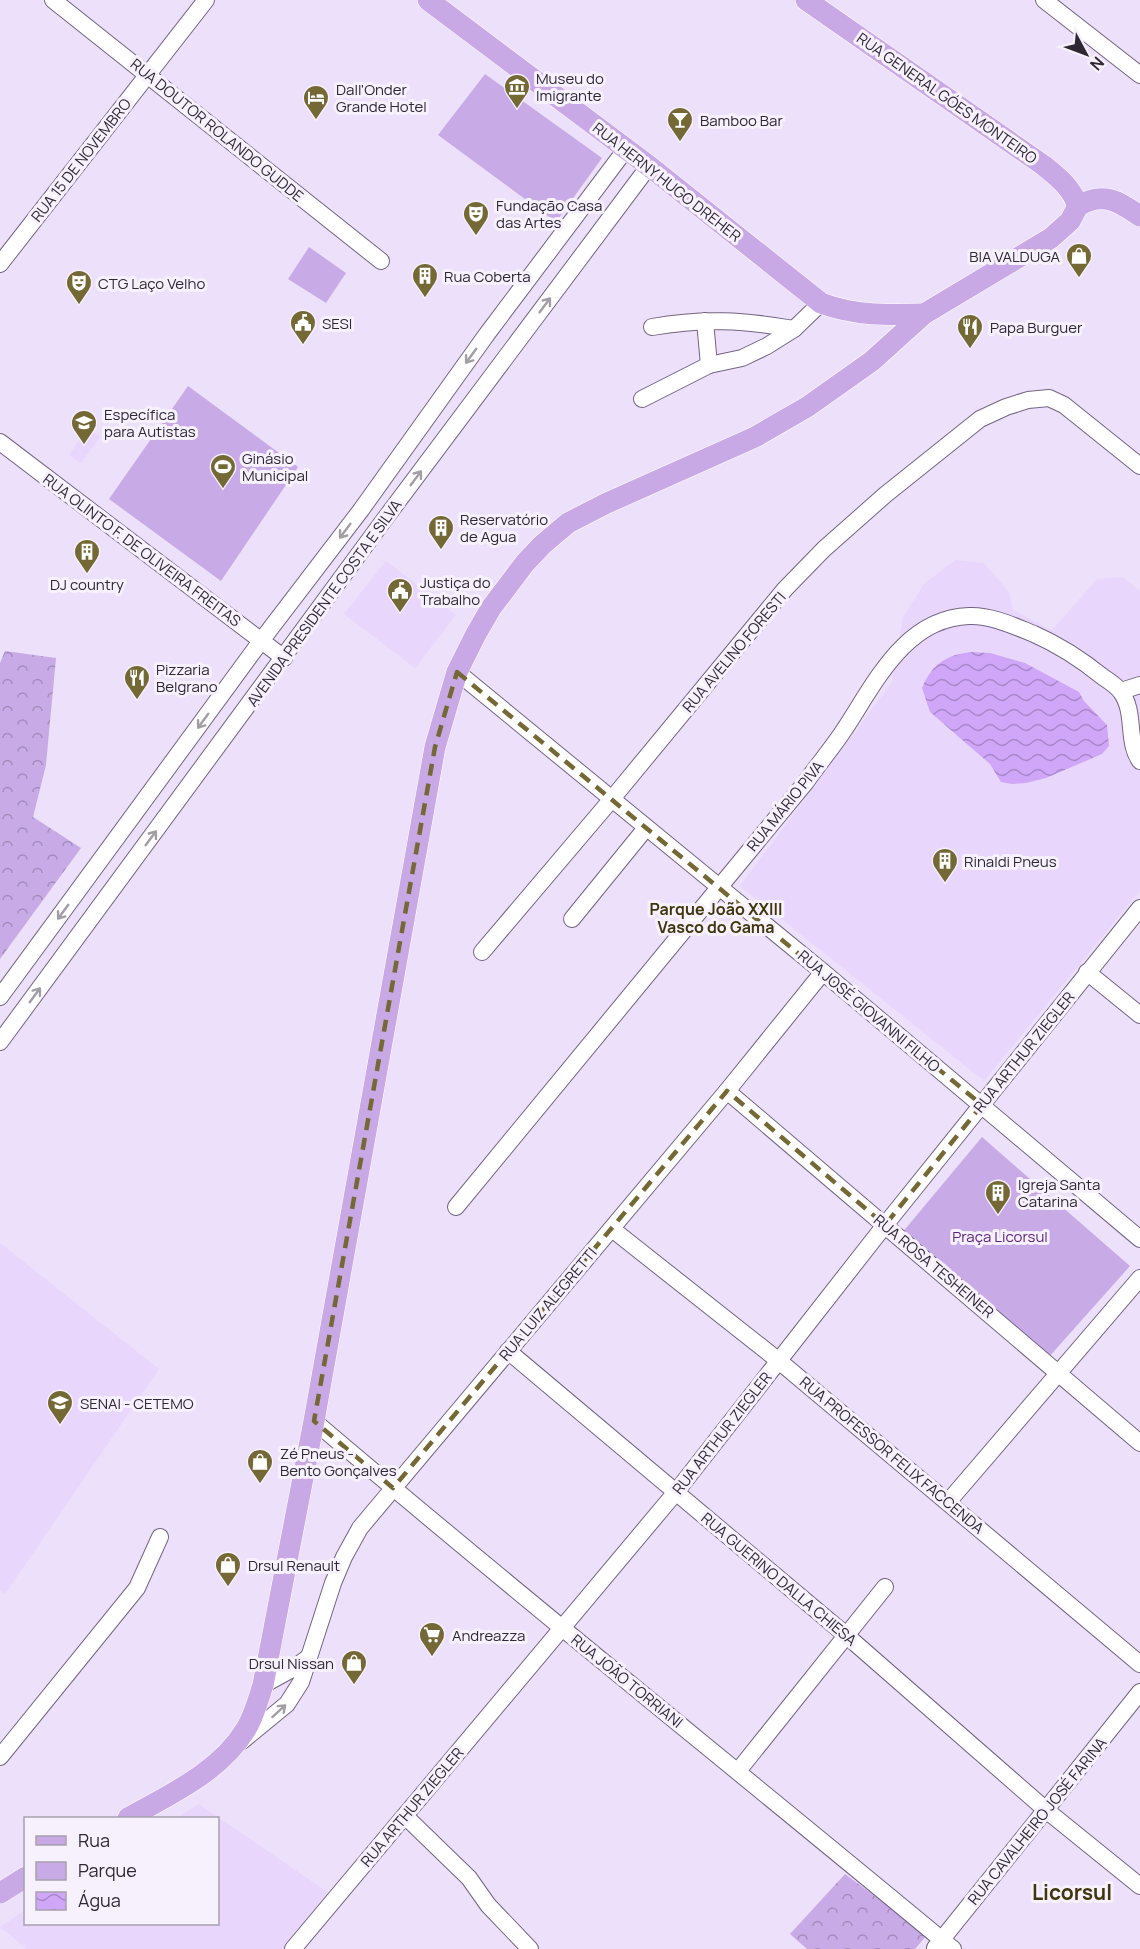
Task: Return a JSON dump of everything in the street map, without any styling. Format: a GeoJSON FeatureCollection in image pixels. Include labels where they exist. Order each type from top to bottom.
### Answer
{"type":"FeatureCollection","features":[{"type":"Feature","properties":{"kind":"main road","name":"RUA HERNY HUGO DREHER"},"geometry":{"type":"LineString","coordinates":[[428,0],[649,166],[821,303],[836,309],[878,315],[924,314]]}},
{"type":"Feature","properties":{"kind":"main road","name":"RUA GENERAL GÓES MONTEIRO"},"geometry":{"type":"LineString","coordinates":[[806,0],[1043,165],[1066,184],[1078,206]]}},
{"type":"Feature","properties":{"kind":"main road"},"geometry":{"type":"LineString","coordinates":[[130,1817],[210,1770],[234,1747],[247,1727],[263,1685],[314,1421],[435,747],[457,672],[491,608],[525,563],[568,523],[754,437],[807,407],[872,361],[924,314],[1051,238],[1070,221],[1078,206],[1098,199],[1110,199],[1120,202],[1140,216]]}},
{"type":"Feature","properties":{"kind":"main road"},"geometry":{"type":"LineString","coordinates":[[872,361],[882,342],[883,334],[878,315]]}},
{"type":"Feature","properties":{"kind":"main road"},"geometry":{"type":"LineString","coordinates":[[0,1893],[24,1878]]}},
{"type":"Feature","properties":{"kind":"street","name":"RUA DOUTOR ROLANDO GUDDE"},"geometry":{"type":"LineString","coordinates":[[53,0],[381,261]]}},
{"type":"Feature","properties":{"kind":"street","name":"RUA 15 DE NOVEMBRO"},"geometry":{"type":"LineString","coordinates":[[0,264],[206,0]]}},
{"type":"Feature","properties":{"kind":"street"},"geometry":{"type":"LineString","coordinates":[[1044,0],[1140,75]]}},
{"type":"Feature","properties":{"kind":"street","name":"AVENIDA PRESIDENTE COSTA E SILVA"},"geometry":{"type":"LineString","coordinates":[[0,997],[626,149]]}},
{"type":"Feature","properties":{"kind":"street","name":"AVENIDA PRESIDENTE COSTA E SILVA"},"geometry":{"type":"LineString","coordinates":[[0,1042],[381,524],[649,166]]}},
{"type":"Feature","properties":{"kind":"street"},"geometry":{"type":"LineString","coordinates":[[642,399],[709,365],[742,358],[767,346],[794,329],[821,303]]}},
{"type":"Feature","properties":{"kind":"street"},"geometry":{"type":"LineString","coordinates":[[506,309],[530,325]]}},
{"type":"Feature","properties":{"kind":"street"},"geometry":{"type":"LineString","coordinates":[[705,321],[709,365]]}},
{"type":"Feature","properties":{"kind":"street"},"geometry":{"type":"LineString","coordinates":[[652,327],[673,323],[744,321],[794,329]]}},
{"type":"Feature","properties":{"kind":"street","name":"RUA AVELINO FORESTI"},"geometry":{"type":"LineString","coordinates":[[482,952],[785,589],[824,549],[885,495],[980,419],[1028,400],[1049,398],[1064,405],[1140,466]]}},
{"type":"Feature","properties":{"kind":"street","name":"RUA OLINTO F. DE OLIVEIRA FREITAS"},"geometry":{"type":"LineString","coordinates":[[0,442],[284,658]]}},
{"type":"Feature","properties":{"kind":"street"},"geometry":{"type":"LineString","coordinates":[[361,510],[381,524]]}},
{"type":"Feature","properties":{"kind":"street","name":"RUA MÁRIO PIVA"},"geometry":{"type":"LineString","coordinates":[[456,1207],[806,782],[899,650],[919,633],[941,621],[969,616],[1006,622],[1059,646],[1121,691]]}},
{"type":"Feature","properties":{"kind":"street","name":"RUA JOSÉ GIOVANNI FILHO"},"geometry":{"type":"LineString","coordinates":[[457,672],[822,972],[1140,1239]]}},
{"type":"Feature","properties":{"kind":"street"},"geometry":{"type":"LineString","coordinates":[[1140,686],[1121,691],[1128,706],[1134,750],[1140,761]]}},
{"type":"Feature","properties":{"kind":"street"},"geometry":{"type":"LineString","coordinates":[[572,919],[646,828]]}},
{"type":"Feature","properties":{"kind":"street"},"geometry":{"type":"LineString","coordinates":[[84,882],[106,898]]}},
{"type":"Feature","properties":{"kind":"street","name":"RUA ARTHUR ZIEGLER"},"geometry":{"type":"LineString","coordinates":[[293,1949],[676,1492],[885,1225],[1140,909]]}},
{"type":"Feature","properties":{"kind":"street","name":"RUA LUIZ ALEGRETTI"},"geometry":{"type":"LineString","coordinates":[[234,1747],[287,1704],[301,1682],[333,1583],[360,1528],[727,1091],[822,972]]}},
{"type":"Feature","properties":{"kind":"street"},"geometry":{"type":"LineString","coordinates":[[1087,972],[1140,1015]]}},
{"type":"Feature","properties":{"kind":"street","name":"RUA ROSA TESHEINER"},"geometry":{"type":"LineString","coordinates":[[727,1091],[1140,1443]]}},
{"type":"Feature","properties":{"kind":"street","name":"RUA PROFESSOR FELIX FACCENDA"},"geometry":{"type":"LineString","coordinates":[[612,1228],[779,1361],[1140,1664]]}},
{"type":"Feature","properties":{"kind":"street"},"geometry":{"type":"LineString","coordinates":[[948,1502],[1140,1278]]}},
{"type":"Feature","properties":{"kind":"street","name":"RUA GUERINO DALLA CHIESA"},"geometry":{"type":"LineString","coordinates":[[508,1351],[847,1636],[1046,1810],[1140,1886]]}},
{"type":"Feature","properties":{"kind":"street","name":"RUA JOÃO TORRIANI"},"geometry":{"type":"LineString","coordinates":[[314,1421],[562,1629],[738,1771],[943,1946]]}},
{"type":"Feature","properties":{"kind":"street"},"geometry":{"type":"LineString","coordinates":[[0,1757],[136,1588],[160,1537]]}},
{"type":"Feature","properties":{"kind":"street"},"geometry":{"type":"LineString","coordinates":[[738,1771],[885,1587]]}},
{"type":"Feature","properties":{"kind":"street"},"geometry":{"type":"LineString","coordinates":[[263,1685],[309,1657]]}},
{"type":"Feature","properties":{"kind":"street","name":"RUA CAVALHEIRO JOSÉ FARINA"},"geometry":{"type":"LineString","coordinates":[[943,1946],[1046,1810],[1140,1692]]}},
{"type":"Feature","properties":{"kind":"street"},"geometry":{"type":"LineString","coordinates":[[405,1816],[469,1878],[488,1905],[530,1949]]}},
{"type":"Feature","properties":{"kind":"highlighted area"},"geometry":{"type":"Polygon","coordinates":[[[457,672],[982,1105],[885,1225],[727,1091],[393,1488],[314,1421],[435,747],[457,672]]]}},
{"type":"Feature","properties":{"kind":"shaded area","name":"Específica para Autistas"},"geometry":{"type":"Polygon","coordinates":[[[87,428],[100,437],[81,463],[69,455],[87,428]]]}},
{"type":"Feature","properties":{"kind":"shaded area"},"geometry":{"type":"Polygon","coordinates":[[[955,560],[984,563],[1009,592],[1013,610],[1052,630],[1097,579],[1123,577],[1140,591],[1140,891],[984,1081],[740,886],[892,682],[903,617],[924,584],[955,560]]]}},
{"type":"Feature","properties":{"kind":"shaded area","name":"Justiça do Trabalho"},"geometry":{"type":"Polygon","coordinates":[[[386,561],[456,615],[415,668],[344,614],[386,561]]]}},
{"type":"Feature","properties":{"kind":"shaded area","name":"SENAI - CETEMO"},"geometry":{"type":"Polygon","coordinates":[[[0,1243],[159,1369],[5,1594],[0,1590],[0,1243]]]}},
{"type":"Feature","properties":{"kind":"shaded area"},"geometry":{"type":"Polygon","coordinates":[[[199,1804],[218,1817],[178,1817],[199,1804]]]}},
{"type":"Feature","properties":{"kind":"shaded area"},"geometry":{"type":"Polygon","coordinates":[[[219,1818],[329,1893],[283,1949],[27,1949],[0,1927],[24,1911],[24,1925],[219,1925],[219,1818]]]}},
{"type":"Feature","properties":{"kind":"green space"},"geometry":{"type":"Polygon","coordinates":[[[485,74],[602,158],[556,222],[438,135],[485,74]]]}},
{"type":"Feature","properties":{"kind":"green space"},"geometry":{"type":"Polygon","coordinates":[[[309,247],[346,273],[326,303],[288,279],[309,247]]]}},
{"type":"Feature","properties":{"kind":"green space"},"geometry":{"type":"Polygon","coordinates":[[[188,386],[298,467],[221,581],[109,499],[188,386]]]}},
{"type":"Feature","properties":{"kind":"green space"},"geometry":{"type":"Polygon","coordinates":[[[5,651],[56,658],[46,765],[33,817],[81,848],[0,959],[0,663],[5,651]]]}},
{"type":"Feature","properties":{"kind":"green space","name":"Praça Licorsul"},"geometry":{"type":"Polygon","coordinates":[[[982,1137],[1130,1266],[1048,1358],[901,1234],[982,1137]]]}},
{"type":"Feature","properties":{"kind":"green space"},"geometry":{"type":"Polygon","coordinates":[[[845,1874],[927,1935],[915,1949],[807,1949],[790,1934],[845,1874]]]}},
{"type":"Feature","properties":{"kind":"water"},"geometry":{"type":"Polygon","coordinates":[[[971,652],[990,653],[1025,663],[1079,692],[1084,701],[1107,725],[1109,746],[1102,754],[1046,778],[1026,783],[1001,782],[990,764],[930,712],[922,688],[930,673],[941,662],[947,658],[971,652]]]}},
{"type":"Feature","properties":{"kind":"place","name":"Museu do Imigrante"},"geometry":{"type":"Point","coordinates":[517,110]}},
{"type":"Feature","properties":{"kind":"place","name":"Dall'Onder Grande Hotel"},"geometry":{"type":"Point","coordinates":[316,121]}},
{"type":"Feature","properties":{"kind":"place","name":"Bamboo Bar"},"geometry":{"type":"Point","coordinates":[680,143]}},
{"type":"Feature","properties":{"kind":"place","name":"Fundação Casa das Artes"},"geometry":{"type":"Point","coordinates":[476,237]}},
{"type":"Feature","properties":{"kind":"place","name":"BIA VALDUGA"},"geometry":{"type":"Point","coordinates":[1079,279]}},
{"type":"Feature","properties":{"kind":"place","name":"Rua Coberta"},"geometry":{"type":"Point","coordinates":[425,299]}},
{"type":"Feature","properties":{"kind":"place","name":"CTG Laço Velho"},"geometry":{"type":"Point","coordinates":[79,306]}},
{"type":"Feature","properties":{"kind":"place","name":"SESI"},"geometry":{"type":"Point","coordinates":[303,346]}},
{"type":"Feature","properties":{"kind":"place","name":"Papa Burguer"},"geometry":{"type":"Point","coordinates":[970,350]}},
{"type":"Feature","properties":{"kind":"place","name":"Específica para Autistas"},"geometry":{"type":"Point","coordinates":[84,446]}},
{"type":"Feature","properties":{"kind":"place","name":"Ginásio Municipal"},"geometry":{"type":"Point","coordinates":[223,490]}},
{"type":"Feature","properties":{"kind":"place","name":"Reservatório de Agua"},"geometry":{"type":"Point","coordinates":[441,551]}},
{"type":"Feature","properties":{"kind":"place","name":"DJ country"},"geometry":{"type":"Point","coordinates":[87,575]}},
{"type":"Feature","properties":{"kind":"place","name":"Justiça do Trabalho"},"geometry":{"type":"Point","coordinates":[400,614]}},
{"type":"Feature","properties":{"kind":"place","name":"Pizzaria Belgrano"},"geometry":{"type":"Point","coordinates":[137,701]}},
{"type":"Feature","properties":{"kind":"place","name":"Rinaldi Pneus"},"geometry":{"type":"Point","coordinates":[945,884]}},
{"type":"Feature","properties":{"kind":"place","name":"Igreja Santa Catarina"},"geometry":{"type":"Point","coordinates":[998,1216]}},
{"type":"Feature","properties":{"kind":"place","name":"SENAI - CETEMO"},"geometry":{"type":"Point","coordinates":[60,1426]}},
{"type":"Feature","properties":{"kind":"place","name":"Zé Pneus - Bento Gonçalves"},"geometry":{"type":"Point","coordinates":[260,1485]}},
{"type":"Feature","properties":{"kind":"place","name":"Drsul Renault"},"geometry":{"type":"Point","coordinates":[228,1588]}},
{"type":"Feature","properties":{"kind":"place","name":"Andreazza"},"geometry":{"type":"Point","coordinates":[432,1658]}},
{"type":"Feature","properties":{"kind":"place","name":"Drsul Nissan"},"geometry":{"type":"Point","coordinates":[354,1686]}},
{"type":"Feature","properties":{"kind":"district","name":"Parque João XXIII Vasco do Gama"},"geometry":{"type":"Point","coordinates":[716,918]}},
{"type":"Feature","properties":{"kind":"district","name":"Licorsul"},"geometry":{"type":"Point","coordinates":[1072,1892]}}]}
